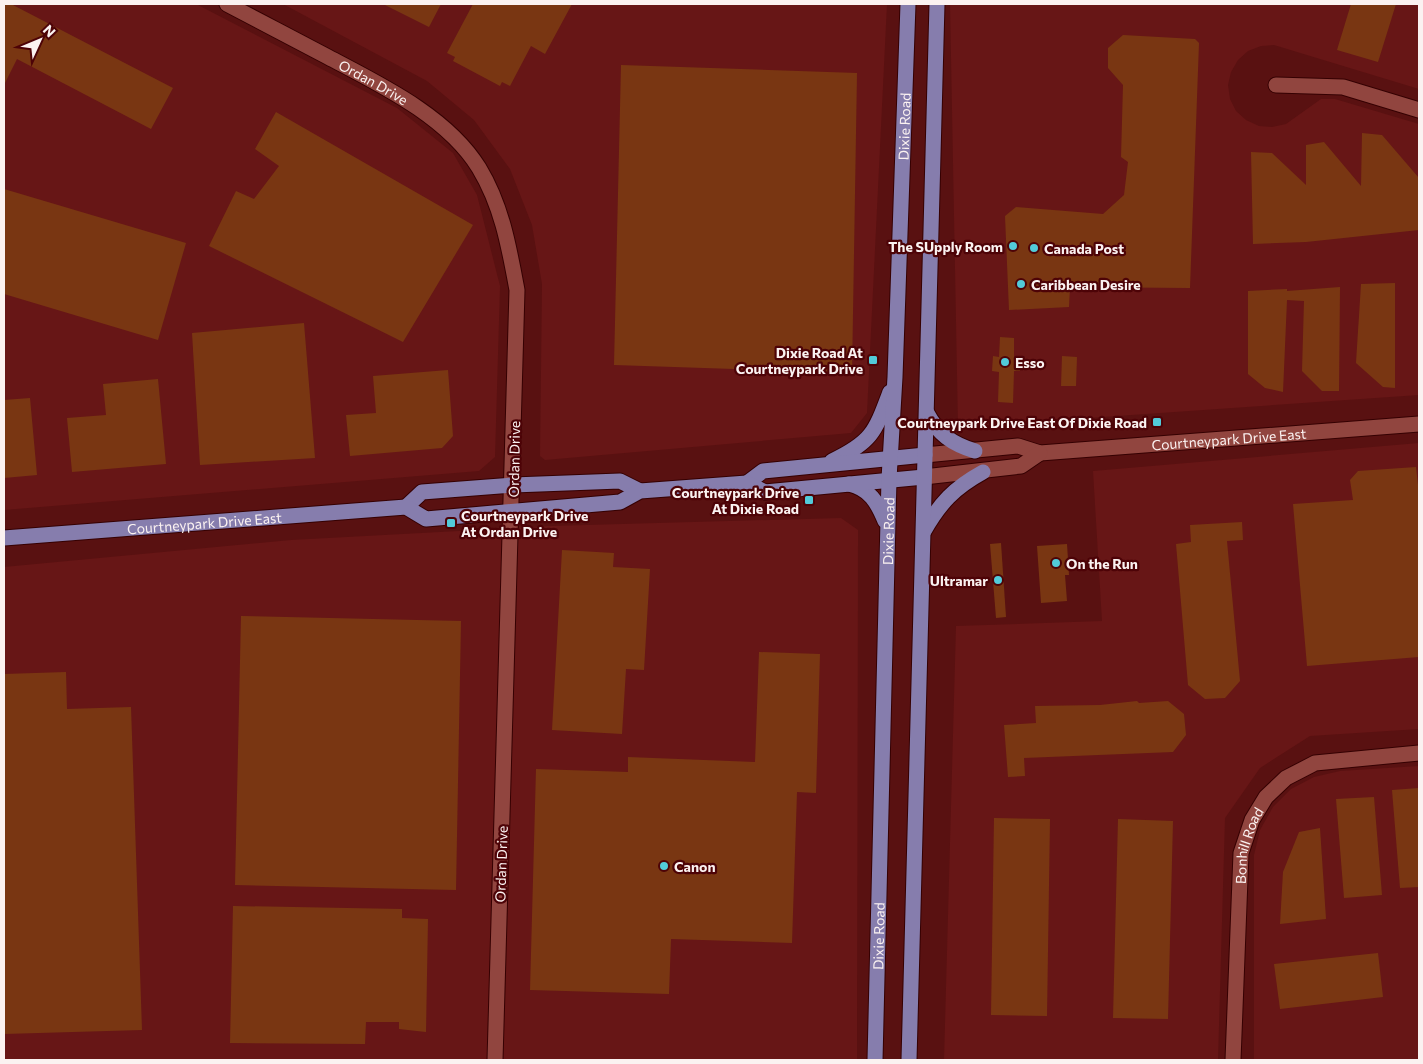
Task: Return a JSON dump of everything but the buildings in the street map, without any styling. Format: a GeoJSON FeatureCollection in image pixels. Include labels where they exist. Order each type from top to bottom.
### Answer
{"type":"FeatureCollection","features":[{"type":"Feature","properties":{"kind":"main road","name":"Dixie Road"},"geometry":{"type":"LineString","coordinates":[[875,1060],[889,479],[895,377],[908,4]]}},
{"type":"Feature","properties":{"kind":"main road"},"geometry":{"type":"LineString","coordinates":[[909,1060],[937,4]]}},
{"type":"Feature","properties":{"kind":"main road"},"geometry":{"type":"LineString","coordinates":[[824,465],[852,452],[870,438],[895,377]]}},
{"type":"Feature","properties":{"kind":"main road"},"geometry":{"type":"LineString","coordinates":[[926,413],[941,433],[951,441],[975,451]]}},
{"type":"Feature","properties":{"kind":"main road","name":"Courtneypark Drive East"},"geometry":{"type":"LineString","coordinates":[[747,483],[764,470],[890,460],[925,455]]}},
{"type":"Feature","properties":{"kind":"main road"},"geometry":{"type":"LineString","coordinates":[[923,532],[939,506],[963,483],[983,472]]}},
{"type":"Feature","properties":{"kind":"main road","name":"Courtneypark Drive East"},"geometry":{"type":"LineString","coordinates":[[4,538],[406,507],[426,518],[620,502],[640,491],[747,483],[764,492],[924,477]]}},
{"type":"Feature","properties":{"kind":"main road","name":"Courtneypark Drive East"},"geometry":{"type":"LineString","coordinates":[[406,507],[422,492],[513,485],[620,481],[640,491]]}},
{"type":"Feature","properties":{"kind":"main road"},"geometry":{"type":"LineString","coordinates":[[845,483],[858,486],[870,494],[878,504],[888,529]]}},
{"type":"Feature","properties":{"kind":"street","name":"Ordan Drive"},"geometry":{"type":"LineString","coordinates":[[227,4],[382,86],[419,109],[452,136],[479,167],[503,218],[517,290],[513,511],[495,1060]]}},
{"type":"Feature","properties":{"kind":"street"},"geometry":{"type":"LineString","coordinates":[[1276,85],[1343,87],[1419,110]]}},
{"type":"Feature","properties":{"kind":"street","name":"Courtneypark Drive East"},"geometry":{"type":"LineString","coordinates":[[925,455],[1018,446],[1040,453],[1419,424]]}},
{"type":"Feature","properties":{"kind":"street","name":"Courtneypark Drive East"},"geometry":{"type":"LineString","coordinates":[[924,477],[983,472],[1021,466],[1040,453]]}},
{"type":"Feature","properties":{"kind":"street","name":"Bonhill Road"},"geometry":{"type":"LineString","coordinates":[[1233,1060],[1241,853],[1252,820],[1266,797],[1286,778],[1315,763],[1419,753]]}},
{"type":"Feature","properties":{"kind":"shaded area"},"geometry":{"type":"Polygon","coordinates":[[[4,4],[196,4],[397,108],[453,153],[477,195],[500,286],[495,457],[479,471],[4,510],[4,4]]]}},
{"type":"Feature","properties":{"kind":"shaded area"},"geometry":{"type":"Polygon","coordinates":[[[283,4],[887,4],[867,413],[851,433],[545,460],[540,456],[542,284],[532,225],[510,169],[474,120],[427,81],[283,4]]]}},
{"type":"Feature","properties":{"kind":"shaded area"},"geometry":{"type":"Polygon","coordinates":[[[950,4],[1419,4],[1419,89],[1274,45],[1261,46],[1248,51],[1238,60],[1231,72],[1228,85],[1230,99],[1236,111],[1246,120],[1259,126],[1272,127],[1286,124],[1321,99],[1335,99],[1419,124],[1419,395],[958,427],[950,4]]]}},
{"type":"Feature","properties":{"kind":"shaded area"},"geometry":{"type":"Polygon","coordinates":[[[1419,443],[1419,729],[1310,736],[1260,768],[1225,818],[1218,1060],[944,1060],[956,626],[1102,621],[1093,471],[1419,443]]]}},
{"type":"Feature","properties":{"kind":"shaded area"},"geometry":{"type":"Polygon","coordinates":[[[841,518],[858,530],[857,1060],[4,1060],[4,567],[291,540],[551,526],[841,518]]]}},
{"type":"Feature","properties":{"kind":"shaded area"},"geometry":{"type":"Polygon","coordinates":[[[1419,766],[1419,1060],[1254,1060],[1254,855],[1260,830],[1273,807],[1291,789],[1314,777],[1340,771],[1419,766]]]}},
{"type":"Feature","properties":{"kind":"place","name":"The SUpply Room"},"geometry":{"type":"Point","coordinates":[1013,246]}},
{"type":"Feature","properties":{"kind":"place","name":"Canada Post"},"geometry":{"type":"Point","coordinates":[1034,248]}},
{"type":"Feature","properties":{"kind":"place","name":"Caribbean Desire"},"geometry":{"type":"Point","coordinates":[1021,284]}},
{"type":"Feature","properties":{"kind":"place","name":"Dixie Road At Courtneypark Drive"},"geometry":{"type":"Point","coordinates":[873,360]}},
{"type":"Feature","properties":{"kind":"place","name":"Esso"},"geometry":{"type":"Point","coordinates":[1005,362]}},
{"type":"Feature","properties":{"kind":"place","name":"Courtneypark Drive East Of Dixie Road"},"geometry":{"type":"Point","coordinates":[1157,422]}},
{"type":"Feature","properties":{"kind":"place","name":"Courtneypark Drive At Dixie Road"},"geometry":{"type":"Point","coordinates":[809,500]}},
{"type":"Feature","properties":{"kind":"place","name":"Courtneypark Drive At Ordan Drive"},"geometry":{"type":"Point","coordinates":[451,523]}},
{"type":"Feature","properties":{"kind":"place","name":"On the Run"},"geometry":{"type":"Point","coordinates":[1056,563]}},
{"type":"Feature","properties":{"kind":"place","name":"Ultramar"},"geometry":{"type":"Point","coordinates":[998,580]}},
{"type":"Feature","properties":{"kind":"place","name":"Canon"},"geometry":{"type":"Point","coordinates":[664,866]}}]}
